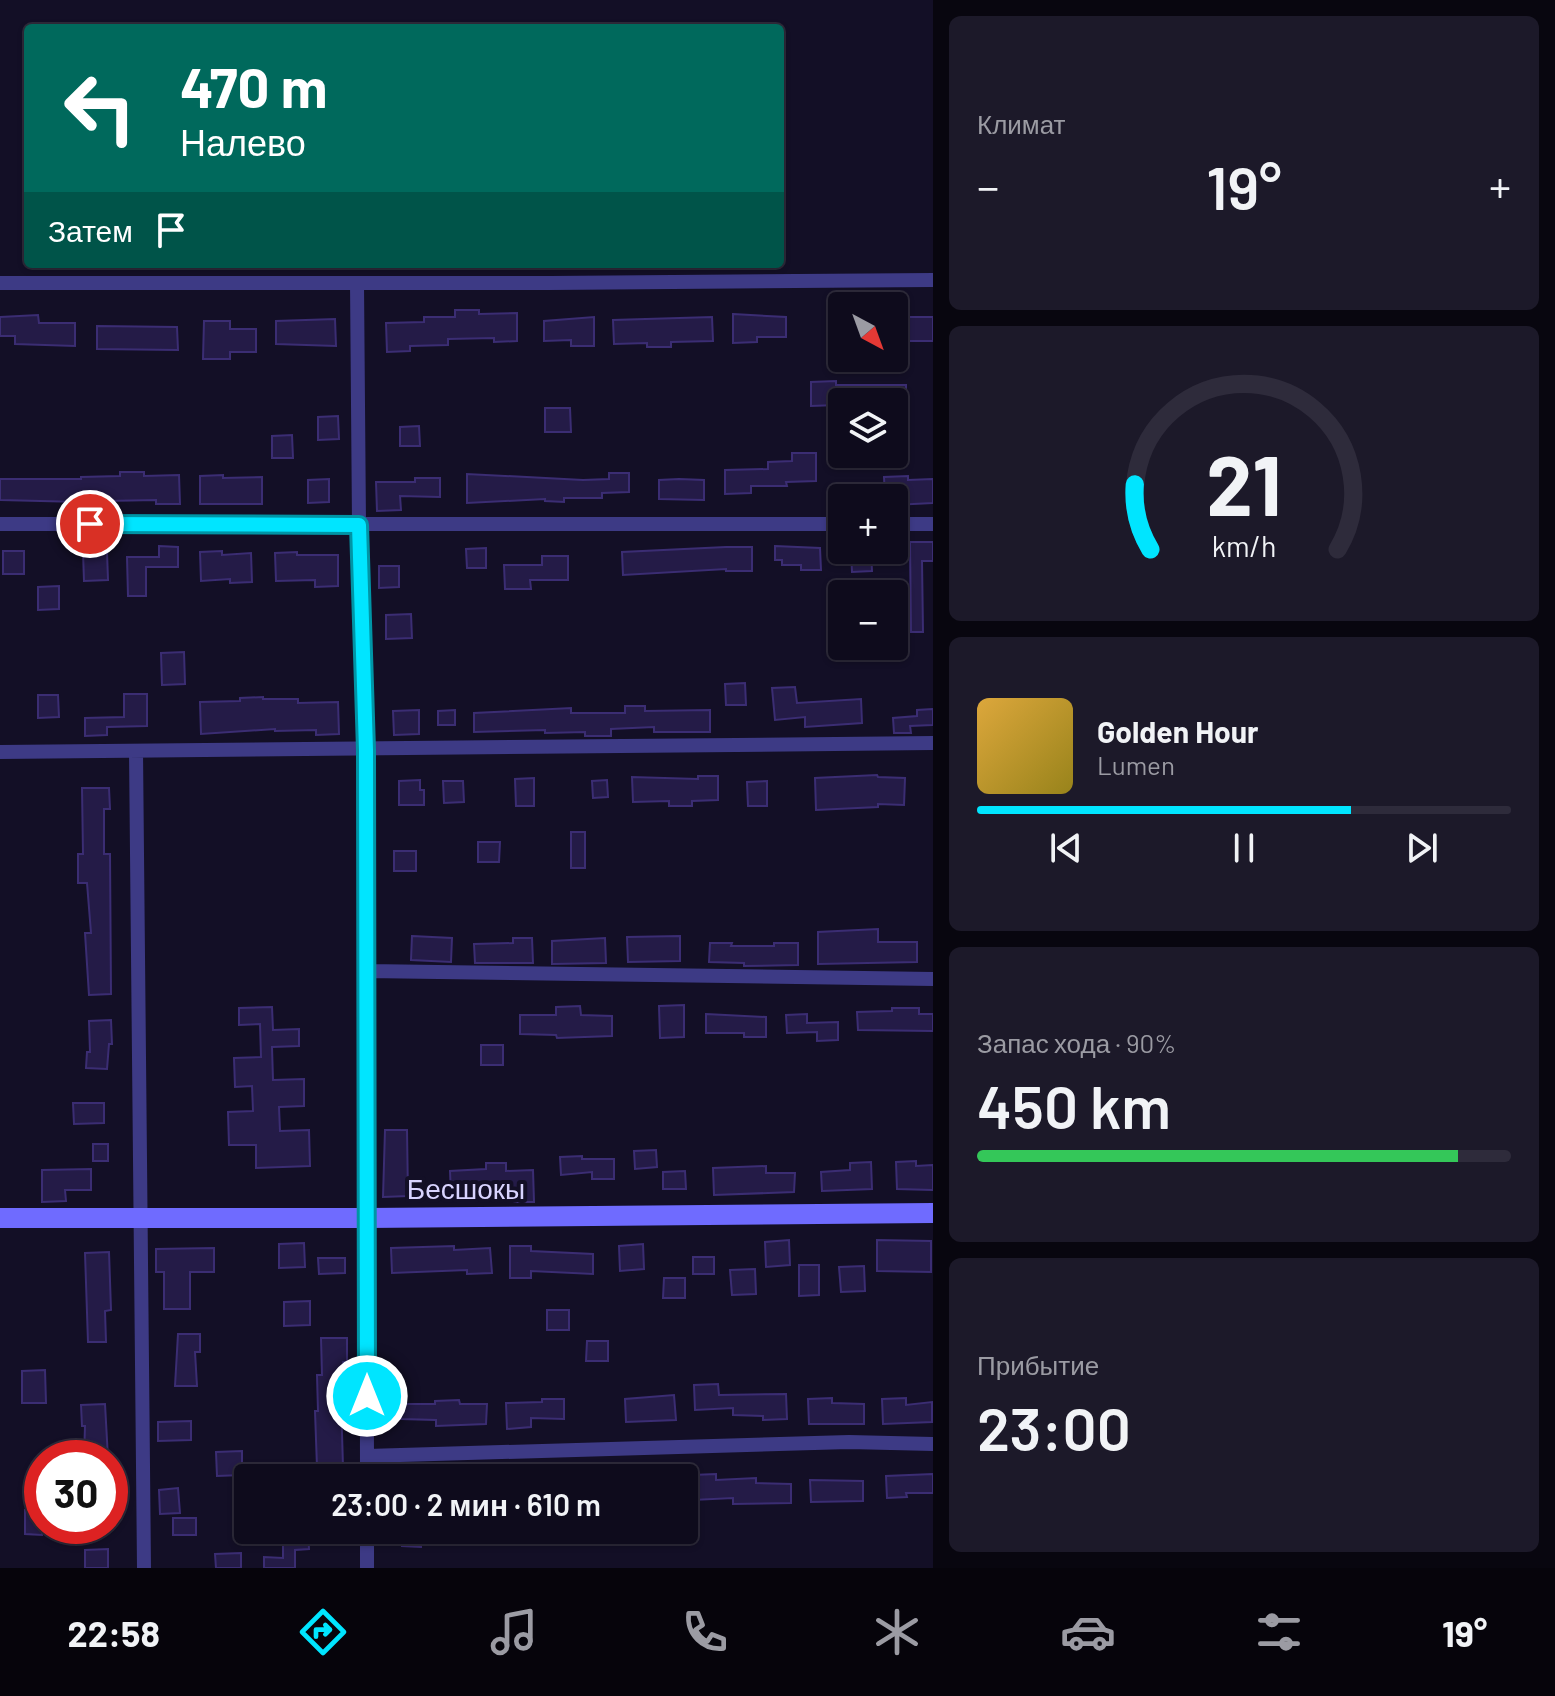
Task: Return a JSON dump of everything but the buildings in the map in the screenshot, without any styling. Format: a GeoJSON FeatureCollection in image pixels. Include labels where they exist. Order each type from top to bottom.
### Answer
{"type":"FeatureCollection","features":[{"type":"Feature","properties":{"kind":"street"},"geometry":{"type":"LineString","coordinates":[[0,283],[933,280]]}},
{"type":"Feature","properties":{"kind":"street"},"geometry":{"type":"LineString","coordinates":[[357,283],[359,525],[366,750],[367,1464]]}},
{"type":"Feature","properties":{"kind":"street"},"geometry":{"type":"LineString","coordinates":[[0,524],[828,524]]}},
{"type":"Feature","properties":{"kind":"street"},"geometry":{"type":"LineString","coordinates":[[908,524],[933,524]]}},
{"type":"Feature","properties":{"kind":"street"},"geometry":{"type":"LineString","coordinates":[[0,752],[933,743]]}},
{"type":"Feature","properties":{"kind":"street"},"geometry":{"type":"LineString","coordinates":[[136,751],[144,1568]]}},
{"type":"Feature","properties":{"kind":"street"},"geometry":{"type":"LineString","coordinates":[[367,971],[933,979]]}},
{"type":"Feature","properties":{"kind":"street","name":"Бесшокы"},"geometry":{"type":"LineString","coordinates":[[0,1218],[933,1213]]}},
{"type":"Feature","properties":{"kind":"street"},"geometry":{"type":"LineString","coordinates":[[367,1456],[849,1442],[933,1444]]}},
{"type":"Feature","properties":{"kind":"street"},"geometry":{"type":"LineString","coordinates":[[367,1544],[367,1568]]}},
{"type":"Feature","properties":{"kind":"route"},"geometry":{"type":"LineString","coordinates":[[90,524],[359,525],[366,750],[367,1396]]}}]}
